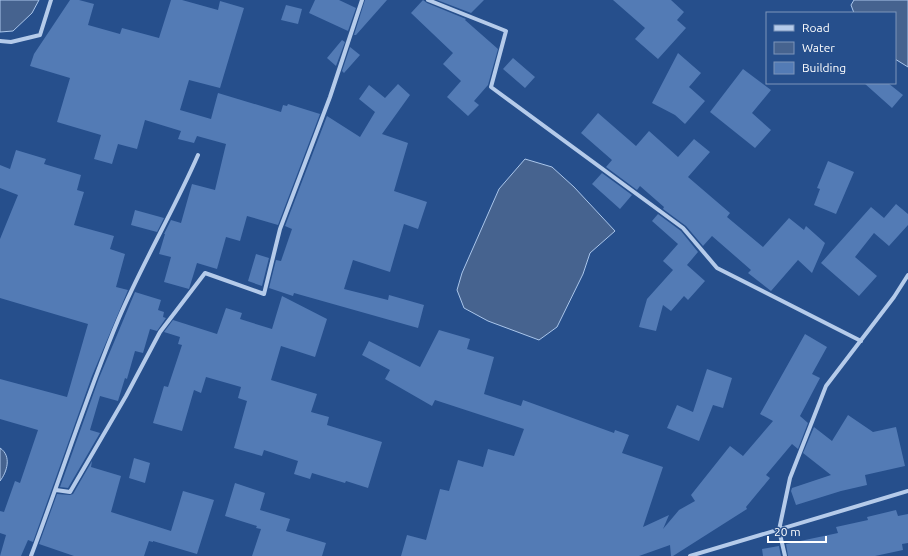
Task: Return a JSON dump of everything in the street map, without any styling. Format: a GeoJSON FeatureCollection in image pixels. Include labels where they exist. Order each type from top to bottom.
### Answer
{"type":"FeatureCollection","features":[{"type":"Feature","properties":{"kind":"street"},"geometry":{"type":"LineString","coordinates":[[0,41],[11,42],[40,35],[51,0]]}},
{"type":"Feature","properties":{"kind":"street"},"geometry":{"type":"LineString","coordinates":[[56,490],[70,492],[126,396],[160,332],[205,273],[264,294],[280,229],[330,97],[362,0]]}},
{"type":"Feature","properties":{"kind":"street"},"geometry":{"type":"LineString","coordinates":[[428,0],[506,31],[491,87],[683,228],[716,268],[861,341]]}},
{"type":"Feature","properties":{"kind":"street"},"geometry":{"type":"LineString","coordinates":[[31,556],[56,490],[89,392],[119,316],[183,189],[198,154]]}},
{"type":"Feature","properties":{"kind":"street"},"geometry":{"type":"LineString","coordinates":[[786,556],[779,530],[790,478],[826,386],[894,297],[908,275]]}},
{"type":"Feature","properties":{"kind":"street"},"geometry":{"type":"LineString","coordinates":[[690,556],[908,491]]}},
{"type":"Feature","properties":{"kind":"water"},"geometry":{"type":"Polygon","coordinates":[[[0,0],[39,0],[32,13],[13,31],[0,32],[0,0]]]}},
{"type":"Feature","properties":{"kind":"water"},"geometry":{"type":"Polygon","coordinates":[[[854,0],[908,0],[908,67],[896,60],[896,12],[854,12],[851,5],[854,0]]]}},
{"type":"Feature","properties":{"kind":"water"},"geometry":{"type":"Polygon","coordinates":[[[525,159],[552,167],[574,187],[615,231],[590,253],[583,274],[557,327],[539,340],[488,321],[464,308],[457,290],[462,273],[499,189],[525,159]]]}},
{"type":"Feature","properties":{"kind":"water"},"geometry":{"type":"Polygon","coordinates":[[[0,448],[6,455],[7,464],[5,473],[0,481],[0,448]]]}},
{"type":"Feature","properties":{"kind":"building"},"geometry":{"type":"Polygon","coordinates":[[[70,0],[79,0],[94,4],[88,25],[120,34],[122,28],[159,38],[171,0],[182,0],[218,10],[220,1],[244,8],[220,88],[189,80],[180,110],[211,119],[218,93],[281,112],[283,105],[287,106],[288,104],[320,114],[278,225],[247,216],[240,241],[226,237],[217,269],[197,263],[189,289],[164,282],[171,257],[159,254],[164,234],[171,220],[181,223],[192,184],[215,190],[226,144],[197,136],[194,143],[178,139],[181,131],[145,120],[137,149],[118,144],[112,164],[94,159],[101,135],[57,122],[70,78],[30,66],[34,54],[70,0]]]}},
{"type":"Feature","properties":{"kind":"building"},"geometry":{"type":"Polygon","coordinates":[[[315,0],[339,0],[356,8],[348,31],[309,13],[315,0]]]}},
{"type":"Feature","properties":{"kind":"building"},"geometry":{"type":"Polygon","coordinates":[[[365,0],[387,0],[356,35],[354,35],[365,0]]]}},
{"type":"Feature","properties":{"kind":"building"},"geometry":{"type":"Polygon","coordinates":[[[423,0],[466,19],[465,20],[498,49],[488,85],[474,101],[479,105],[468,116],[447,97],[461,81],[443,64],[453,53],[411,13],[423,0]]]}},
{"type":"Feature","properties":{"kind":"building"},"geometry":{"type":"Polygon","coordinates":[[[437,0],[484,0],[471,13],[437,0]]]}},
{"type":"Feature","properties":{"kind":"building"},"geometry":{"type":"Polygon","coordinates":[[[613,0],[671,0],[684,12],[677,20],[686,28],[658,59],[635,39],[645,28],[613,0]]]}},
{"type":"Feature","properties":{"kind":"building"},"geometry":{"type":"Polygon","coordinates":[[[286,5],[302,9],[298,24],[281,20],[286,5]]]}},
{"type":"Feature","properties":{"kind":"building"},"geometry":{"type":"Polygon","coordinates":[[[342,40],[345,42],[336,66],[327,58],[342,40]]]}},
{"type":"Feature","properties":{"kind":"building"},"geometry":{"type":"Polygon","coordinates":[[[350,47],[360,55],[344,73],[342,71],[350,47]]]}},
{"type":"Feature","properties":{"kind":"building"},"geometry":{"type":"Polygon","coordinates":[[[678,53],[701,73],[689,87],[705,101],[685,124],[675,115],[652,103],[678,53]]]}},
{"type":"Feature","properties":{"kind":"building"},"geometry":{"type":"Polygon","coordinates":[[[513,58],[535,77],[525,88],[503,69],[513,58]]]}},
{"type":"Feature","properties":{"kind":"building"},"geometry":{"type":"Polygon","coordinates":[[[743,69],[771,90],[752,113],[771,130],[755,148],[710,112],[743,69]]]}},
{"type":"Feature","properties":{"kind":"building"},"geometry":{"type":"Polygon","coordinates":[[[398,84],[410,95],[382,134],[408,143],[394,191],[427,202],[418,229],[404,224],[390,272],[353,260],[344,289],[388,300],[389,295],[424,305],[418,328],[294,293],[293,296],[269,288],[276,260],[281,261],[292,229],[285,226],[327,116],[360,137],[375,112],[359,99],[369,85],[385,98],[398,84]]]}},
{"type":"Feature","properties":{"kind":"building"},"geometry":{"type":"Polygon","coordinates":[[[865,84],[889,84],[903,95],[892,108],[865,84]]]}},
{"type":"Feature","properties":{"kind":"building"},"geometry":{"type":"Polygon","coordinates":[[[598,113],[636,146],[649,131],[678,157],[694,139],[710,152],[688,177],[730,213],[727,217],[763,247],[789,218],[804,230],[806,226],[825,243],[812,273],[798,260],[771,291],[748,273],[751,270],[712,236],[703,246],[686,226],[663,209],[664,207],[640,186],[637,190],[606,167],[612,160],[581,133],[598,113]]]}},
{"type":"Feature","properties":{"kind":"building"},"geometry":{"type":"Polygon","coordinates":[[[16,150],[46,159],[44,164],[81,175],[77,190],[84,192],[74,225],[114,236],[110,249],[125,254],[116,287],[128,290],[92,376],[33,542],[28,540],[21,556],[0,556],[6,535],[0,533],[0,511],[4,512],[15,481],[20,483],[38,430],[0,419],[0,379],[67,397],[88,324],[0,298],[0,239],[18,195],[0,188],[0,165],[10,169],[16,150]]]}},
{"type":"Feature","properties":{"kind":"building"},"geometry":{"type":"Polygon","coordinates":[[[828,161],[854,172],[836,214],[814,205],[820,189],[817,188],[828,161]]]}},
{"type":"Feature","properties":{"kind":"building"},"geometry":{"type":"Polygon","coordinates":[[[602,173],[632,195],[620,209],[592,184],[602,173]]]}},
{"type":"Feature","properties":{"kind":"building"},"geometry":{"type":"Polygon","coordinates":[[[896,204],[908,214],[908,225],[889,246],[874,233],[855,257],[877,276],[859,296],[821,263],[871,207],[884,218],[896,204]]]}},
{"type":"Feature","properties":{"kind":"building"},"geometry":{"type":"Polygon","coordinates":[[[135,210],[164,218],[157,232],[131,225],[135,210]]]}},
{"type":"Feature","properties":{"kind":"building"},"geometry":{"type":"Polygon","coordinates":[[[658,214],[681,231],[698,252],[687,265],[705,281],[688,300],[684,296],[671,311],[663,305],[656,331],[639,327],[647,299],[673,270],[663,261],[678,244],[652,221],[658,214]]]}},
{"type":"Feature","properties":{"kind":"building"},"geometry":{"type":"Polygon","coordinates":[[[256,254],[269,258],[262,286],[248,281],[256,254]]]}},
{"type":"Feature","properties":{"kind":"building"},"geometry":{"type":"Polygon","coordinates":[[[135,292],[161,300],[158,310],[164,312],[163,317],[166,318],[157,331],[150,329],[143,353],[135,351],[127,379],[125,378],[118,401],[100,396],[90,430],[100,433],[68,488],[60,487],[99,378],[135,292]]]}},
{"type":"Feature","properties":{"kind":"building"},"geometry":{"type":"Polygon","coordinates":[[[282,296],[327,319],[315,357],[281,346],[271,380],[317,394],[311,412],[329,417],[327,425],[382,442],[368,488],[312,473],[310,479],[294,474],[298,461],[264,450],[262,456],[234,448],[247,401],[238,398],[241,387],[206,377],[201,393],[194,390],[182,431],[153,423],[164,386],[168,387],[182,345],[178,344],[180,337],[164,332],[173,320],[217,334],[226,308],[242,313],[240,319],[272,329],[282,296]]]}},
{"type":"Feature","properties":{"kind":"building"},"geometry":{"type":"Polygon","coordinates":[[[439,330],[470,339],[467,349],[494,357],[484,394],[521,406],[523,400],[614,433],[615,430],[629,435],[622,453],[663,467],[643,527],[669,515],[663,529],[679,510],[695,501],[691,495],[730,446],[743,456],[773,421],[760,414],[805,334],[827,347],[812,374],[820,378],[800,416],[808,423],[798,449],[792,444],[766,475],[770,478],[746,507],[747,509],[673,556],[671,556],[670,545],[639,556],[401,556],[407,535],[426,540],[440,489],[449,491],[458,460],[483,467],[488,449],[514,456],[524,429],[435,400],[432,406],[385,379],[390,370],[362,355],[369,341],[420,367],[439,330]]]}},
{"type":"Feature","properties":{"kind":"building"},"geometry":{"type":"Polygon","coordinates":[[[707,369],[732,378],[723,408],[713,405],[699,441],[667,428],[677,405],[693,412],[707,369]]]}},
{"type":"Feature","properties":{"kind":"building"},"geometry":{"type":"Polygon","coordinates":[[[848,415],[873,432],[896,427],[905,466],[865,475],[867,485],[841,491],[796,505],[791,491],[792,488],[831,475],[803,453],[814,427],[832,441],[848,415]]]}},
{"type":"Feature","properties":{"kind":"building"},"geometry":{"type":"Polygon","coordinates":[[[134,458],[150,463],[145,483],[129,478],[134,458]]]}},
{"type":"Feature","properties":{"kind":"building"},"geometry":{"type":"Polygon","coordinates":[[[92,461],[91,467],[121,476],[111,512],[171,531],[183,491],[214,500],[197,554],[153,541],[149,541],[144,556],[74,556],[39,544],[57,494],[73,494],[92,461]]]}},
{"type":"Feature","properties":{"kind":"building"},"geometry":{"type":"Polygon","coordinates":[[[235,483],[265,493],[260,510],[290,519],[286,531],[326,543],[322,556],[252,556],[261,529],[256,528],[257,526],[225,516],[235,483]]]}},
{"type":"Feature","properties":{"kind":"building"},"geometry":{"type":"Polygon","coordinates":[[[896,510],[898,516],[908,514],[908,543],[902,544],[903,550],[875,556],[788,556],[786,544],[838,533],[836,527],[868,520],[867,517],[896,510]]]}},
{"type":"Feature","properties":{"kind":"building"},"geometry":{"type":"Polygon","coordinates":[[[779,546],[781,556],[763,556],[762,549],[779,546]]]}}]}
